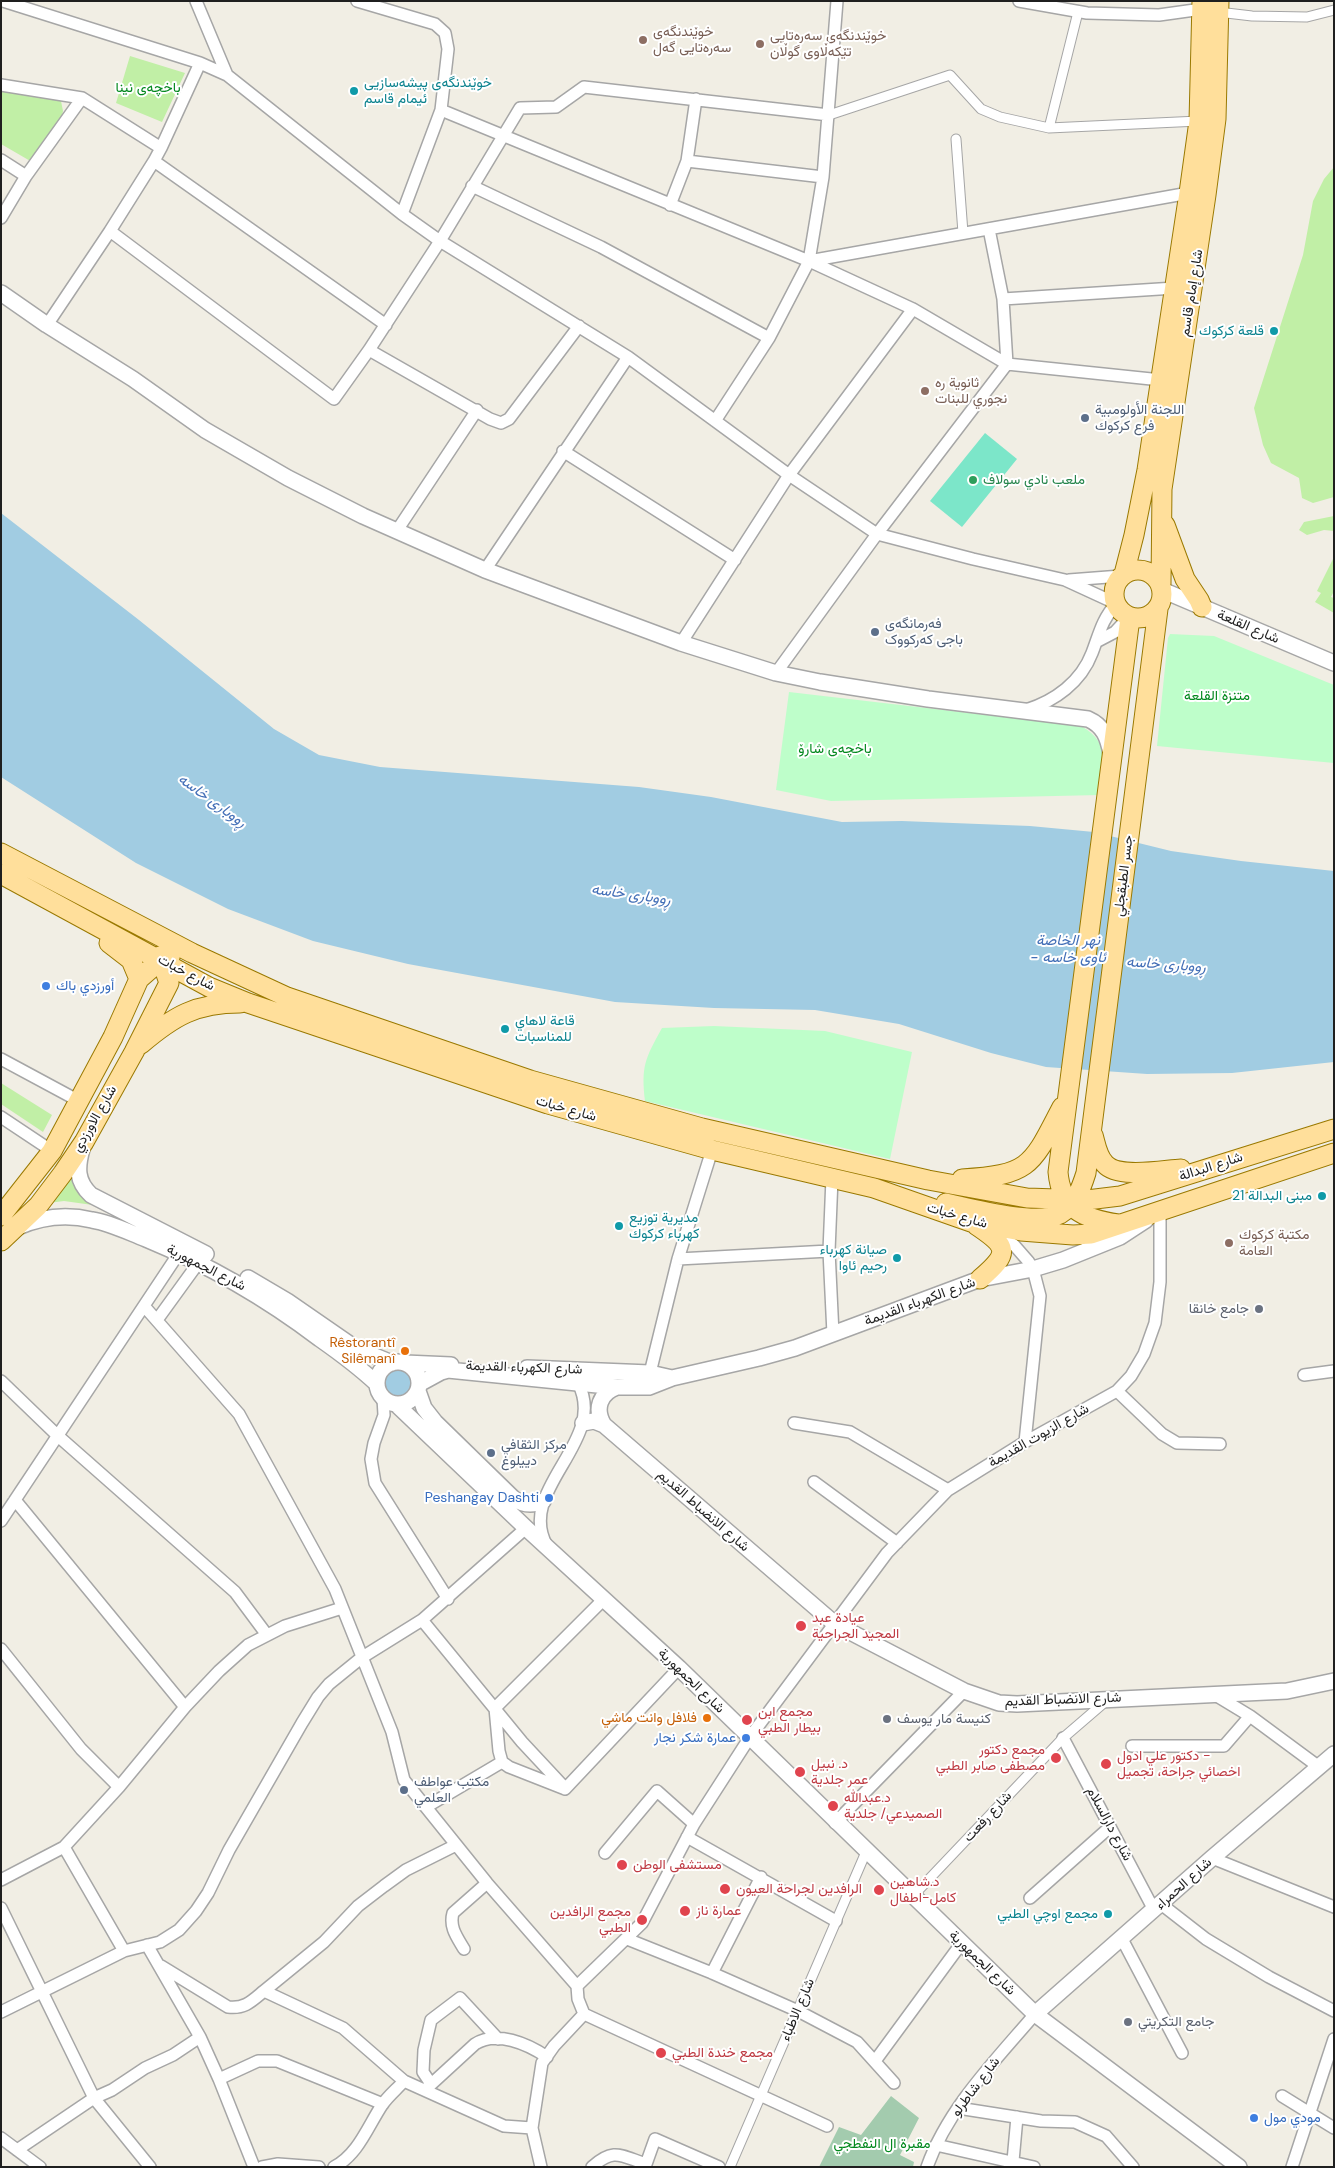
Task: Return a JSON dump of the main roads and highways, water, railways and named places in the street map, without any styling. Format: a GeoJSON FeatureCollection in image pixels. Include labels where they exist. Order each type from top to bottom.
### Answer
{"type":"FeatureCollection","features":[{"type":"Feature","properties":{"kind":"main road","name":"شارع إمام قاسم"},"geometry":{"type":"LineString","coordinates":[[1123,575],[1142,500],[1161,380],[1199,121],[1210,6]]}},
{"type":"Feature","properties":{"kind":"main road","name":"شارع إمام قاسم"},"geometry":{"type":"LineString","coordinates":[[1161,587],[1160,514],[1162,489],[1216,118],[1210,6]]}},
{"type":"Feature","properties":{"kind":"main road"},"geometry":{"type":"LineString","coordinates":[[1160,514],[1185,579],[1202,607]]}},
{"type":"Feature","properties":{"kind":"main road"},"geometry":{"type":"LineString","coordinates":[[1144,570],[1151,573],[1161,587],[1162,597],[1158,609],[1148,617],[1122,611],[1114,589],[1123,575],[1130,571],[1144,570]]}},
{"type":"Feature","properties":{"kind":"main road","name":"جسر الطبقجلي"},"geometry":{"type":"LineString","coordinates":[[1122,611],[1112,758],[1058,1172],[1059,1184],[1075,1201],[1086,1173],[1158,609]]}},
{"type":"Feature","properties":{"kind":"main road","name":"شارع خبات"},"geometry":{"type":"LineString","coordinates":[[1,853],[149,940],[209,987],[248,1003],[548,1104],[712,1150],[874,1188],[971,1222],[1021,1230],[1073,1235],[1092,1234],[1160,1210]]}},
{"type":"Feature","properties":{"kind":"main road","name":"شارع خبات"},"geometry":{"type":"LineString","coordinates":[[1,874],[30,890],[149,940],[162,961]]}},
{"type":"Feature","properties":{"kind":"main road"},"geometry":{"type":"LineString","coordinates":[[30,890],[41,903],[63,919],[126,955],[134,966],[139,979],[162,961],[181,965]]}},
{"type":"Feature","properties":{"kind":"main road","name":"شارع خبات"},"geometry":{"type":"LineString","coordinates":[[181,965],[287,997],[530,1080],[702,1128],[928,1180],[1027,1198],[1075,1201]]}},
{"type":"Feature","properties":{"kind":"main road","name":"شارع الاورزدي"},"geometry":{"type":"LineString","coordinates":[[5,1229],[38,1206],[84,1142],[181,965]]}},
{"type":"Feature","properties":{"kind":"main road","name":"شارع الاورزدي"},"geometry":{"type":"LineString","coordinates":[[5,1229],[52,1151],[79,1101],[113,1037],[139,979]]}},
{"type":"Feature","properties":{"kind":"main road"},"geometry":{"type":"LineString","coordinates":[[134,1052],[163,1026],[191,1011],[210,1005],[248,1003]]}},
{"type":"Feature","properties":{"kind":"main road"},"geometry":{"type":"LineString","coordinates":[[89,1082],[111,1092]]}},
{"type":"Feature","properties":{"kind":"main road"},"geometry":{"type":"LineString","coordinates":[[928,1180],[1001,1176],[1023,1167],[1040,1148],[1069,1091]]}},
{"type":"Feature","properties":{"kind":"main road"},"geometry":{"type":"LineString","coordinates":[[1092,1129],[1100,1158],[1106,1166],[1112,1169],[1143,1172],[1215,1165]]}},
{"type":"Feature","properties":{"kind":"main road","name":"شارع البدالة"},"geometry":{"type":"LineString","coordinates":[[1075,1201],[1120,1196],[1334,1129]]}},
{"type":"Feature","properties":{"kind":"main road","name":"شارع البدالة"},"geometry":{"type":"LineString","coordinates":[[1160,1210],[1334,1154]]}},
{"type":"Feature","properties":{"kind":"main road"},"geometry":{"type":"LineString","coordinates":[[874,1188],[1020,1217],[1058,1214],[1075,1201],[1093,1218],[1118,1224]]}},
{"type":"Feature","properties":{"kind":"main road"},"geometry":{"type":"LineString","coordinates":[[971,1222],[996,1239],[1002,1250],[1002,1256],[998,1263],[980,1280]]}},
{"type":"Feature","properties":{"kind":"water","name":"نهر الخاصة - ئاوی خاسە"},"geometry":{"type":"Polygon","coordinates":[[[1,513],[139,620],[274,729],[319,755],[380,767],[639,787],[711,797],[842,822],[902,821],[1030,826],[1094,832],[1171,851],[1334,871],[1334,1062],[1232,1073],[1147,1074],[1046,1067],[991,1053],[899,1024],[815,1010],[714,1008],[615,1002],[408,964],[313,941],[228,909],[136,863],[1,777],[1,513]]]}},
{"type":"Feature","properties":{"kind":"water"},"geometry":{"type":"Polygon","coordinates":[[[397,1367],[403,1368],[408,1372],[412,1377],[412,1389],[408,1394],[403,1398],[397,1399],[391,1398],[386,1394],[382,1389],[381,1383],[382,1377],[386,1372],[391,1368],[397,1367]]]}},
{"type":"Feature","properties":{"kind":"place","name":"خوێندنگەی سەرەتایی گەل"},"geometry":{"type":"Point","coordinates":[643,40]}},
{"type":"Feature","properties":{"kind":"place","name":"خوێندنگەی سەرەتایی تێکەڵاوی گوڵان"},"geometry":{"type":"Point","coordinates":[760,44]}},
{"type":"Feature","properties":{"kind":"place","name":"خوێندنگەی پیشەسازیی ئیمام قاسم"},"geometry":{"type":"Point","coordinates":[354,91]}},
{"type":"Feature","properties":{"kind":"place","name":"قلعة كركوك"},"geometry":{"type":"Point","coordinates":[1274,331]}},
{"type":"Feature","properties":{"kind":"place","name":"ثانوية ره نجوري للبنات"},"geometry":{"type":"Point","coordinates":[925,391]}},
{"type":"Feature","properties":{"kind":"place","name":"اللجنة الأولومبية فرع كركوك"},"geometry":{"type":"Point","coordinates":[1085,418]}},
{"type":"Feature","properties":{"kind":"place","name":"ملعب نادي سولاف"},"geometry":{"type":"Point","coordinates":[973,480]}},
{"type":"Feature","properties":{"kind":"place","name":"فەرمانگەی باجی کەرکووک"},"geometry":{"type":"Point","coordinates":[875,632]}},
{"type":"Feature","properties":{"kind":"place","name":"أورزدي باك"},"geometry":{"type":"Point","coordinates":[46,986]}},
{"type":"Feature","properties":{"kind":"place","name":"قاعة لاهاي للمناسبات"},"geometry":{"type":"Point","coordinates":[505,1029]}},
{"type":"Feature","properties":{"kind":"place","name":"مبنى البدالة 21"},"geometry":{"type":"Point","coordinates":[1322,1196]}},
{"type":"Feature","properties":{"kind":"place","name":"مديرية توزيع كهرباء كركوك"},"geometry":{"type":"Point","coordinates":[619,1226]}},
{"type":"Feature","properties":{"kind":"place","name":"مكتبة كركوك العامة"},"geometry":{"type":"Point","coordinates":[1229,1243]}},
{"type":"Feature","properties":{"kind":"place","name":"صيانة كهرباء رحيم ئاوا"},"geometry":{"type":"Point","coordinates":[897,1258]}},
{"type":"Feature","properties":{"kind":"place","name":"جامع خانقا"},"geometry":{"type":"Point","coordinates":[1259,1309]}},
{"type":"Feature","properties":{"kind":"place","name":"Rêstorantî Silêmanî"},"geometry":{"type":"Point","coordinates":[405,1351]}},
{"type":"Feature","properties":{"kind":"place","name":"مركز الثقافي دييلوغ"},"geometry":{"type":"Point","coordinates":[491,1453]}},
{"type":"Feature","properties":{"kind":"place","name":"Peshangay Dashti"},"geometry":{"type":"Point","coordinates":[549,1498]}},
{"type":"Feature","properties":{"kind":"place","name":"عيادة عبد المجيد الجراحية"},"geometry":{"type":"Point","coordinates":[801,1626]}},
{"type":"Feature","properties":{"kind":"place","name":"فلافل وانت ماشي"},"geometry":{"type":"Point","coordinates":[707,1718]}},
{"type":"Feature","properties":{"kind":"place","name":"كنيسة مار يوسف"},"geometry":{"type":"Point","coordinates":[887,1719]}},
{"type":"Feature","properties":{"kind":"place","name":"مجمع ابن بيطار الطبي"},"geometry":{"type":"Point","coordinates":[747,1720]}},
{"type":"Feature","properties":{"kind":"place","name":"عمارة شكر نجار"},"geometry":{"type":"Point","coordinates":[746,1738]}},
{"type":"Feature","properties":{"kind":"place","name":"مجمع دكتور مصطفى صابر الطبي"},"geometry":{"type":"Point","coordinates":[1056,1758]}},
{"type":"Feature","properties":{"kind":"place","name":"دكتور علي ادول - اخصائي جراحة، تجميل"},"geometry":{"type":"Point","coordinates":[1106,1764]}},
{"type":"Feature","properties":{"kind":"place","name":"د. نبيل عمر جلدية"},"geometry":{"type":"Point","coordinates":[800,1772]}},
{"type":"Feature","properties":{"kind":"place","name":"مكتب عواطف العلمي"},"geometry":{"type":"Point","coordinates":[404,1790]}},
{"type":"Feature","properties":{"kind":"place","name":"د.عبدالله الصميدعي/ جلدية"},"geometry":{"type":"Point","coordinates":[833,1806]}},
{"type":"Feature","properties":{"kind":"place","name":"مستشفى الوطن"},"geometry":{"type":"Point","coordinates":[622,1865]}},
{"type":"Feature","properties":{"kind":"place","name":"الرافدين لجراحة العيون"},"geometry":{"type":"Point","coordinates":[725,1889]}},
{"type":"Feature","properties":{"kind":"place","name":"د.شاهين كامل-اطفال"},"geometry":{"type":"Point","coordinates":[879,1890]}},
{"type":"Feature","properties":{"kind":"place","name":"عمارة ناز"},"geometry":{"type":"Point","coordinates":[685,1911]}},
{"type":"Feature","properties":{"kind":"place","name":"مجمع اوچي الطبي"},"geometry":{"type":"Point","coordinates":[1108,1914]}},
{"type":"Feature","properties":{"kind":"place","name":"مجمع الرافدين الطبي"},"geometry":{"type":"Point","coordinates":[642,1920]}},
{"type":"Feature","properties":{"kind":"place","name":"جامع التكريتي"},"geometry":{"type":"Point","coordinates":[1128,2022]}},
{"type":"Feature","properties":{"kind":"place","name":"مجمع خندة الطبي"},"geometry":{"type":"Point","coordinates":[661,2053]}},
{"type":"Feature","properties":{"kind":"place","name":"مودي مول"},"geometry":{"type":"Point","coordinates":[1254,2118]}},
{"type":"Feature","properties":{"kind":"park label","name":"باخچەی نینا"},"geometry":{"type":"Point","coordinates":[148,88]}},
{"type":"Feature","properties":{"kind":"park label","name":"متنزة القلعة"},"geometry":{"type":"Point","coordinates":[1217,696]}},
{"type":"Feature","properties":{"kind":"park label","name":"باخچەی شارۆ"},"geometry":{"type":"Point","coordinates":[835,749]}},
{"type":"Feature","properties":{"kind":"park label","name":"مقبرة ال النفطجي"},"geometry":{"type":"Point","coordinates":[882,2144]}},
{"type":"Feature","properties":{"kind":"water label","name":"ڕووباری خاسە"},"geometry":{"type":"Point","coordinates":[212,801]}},
{"type":"Feature","properties":{"kind":"water label","name":"ڕووباری خاسە"},"geometry":{"type":"Point","coordinates":[631,895]}},
{"type":"Feature","properties":{"kind":"water label","name":"ڕووباری خاسە"},"geometry":{"type":"Point","coordinates":[1166,965]}}]}
